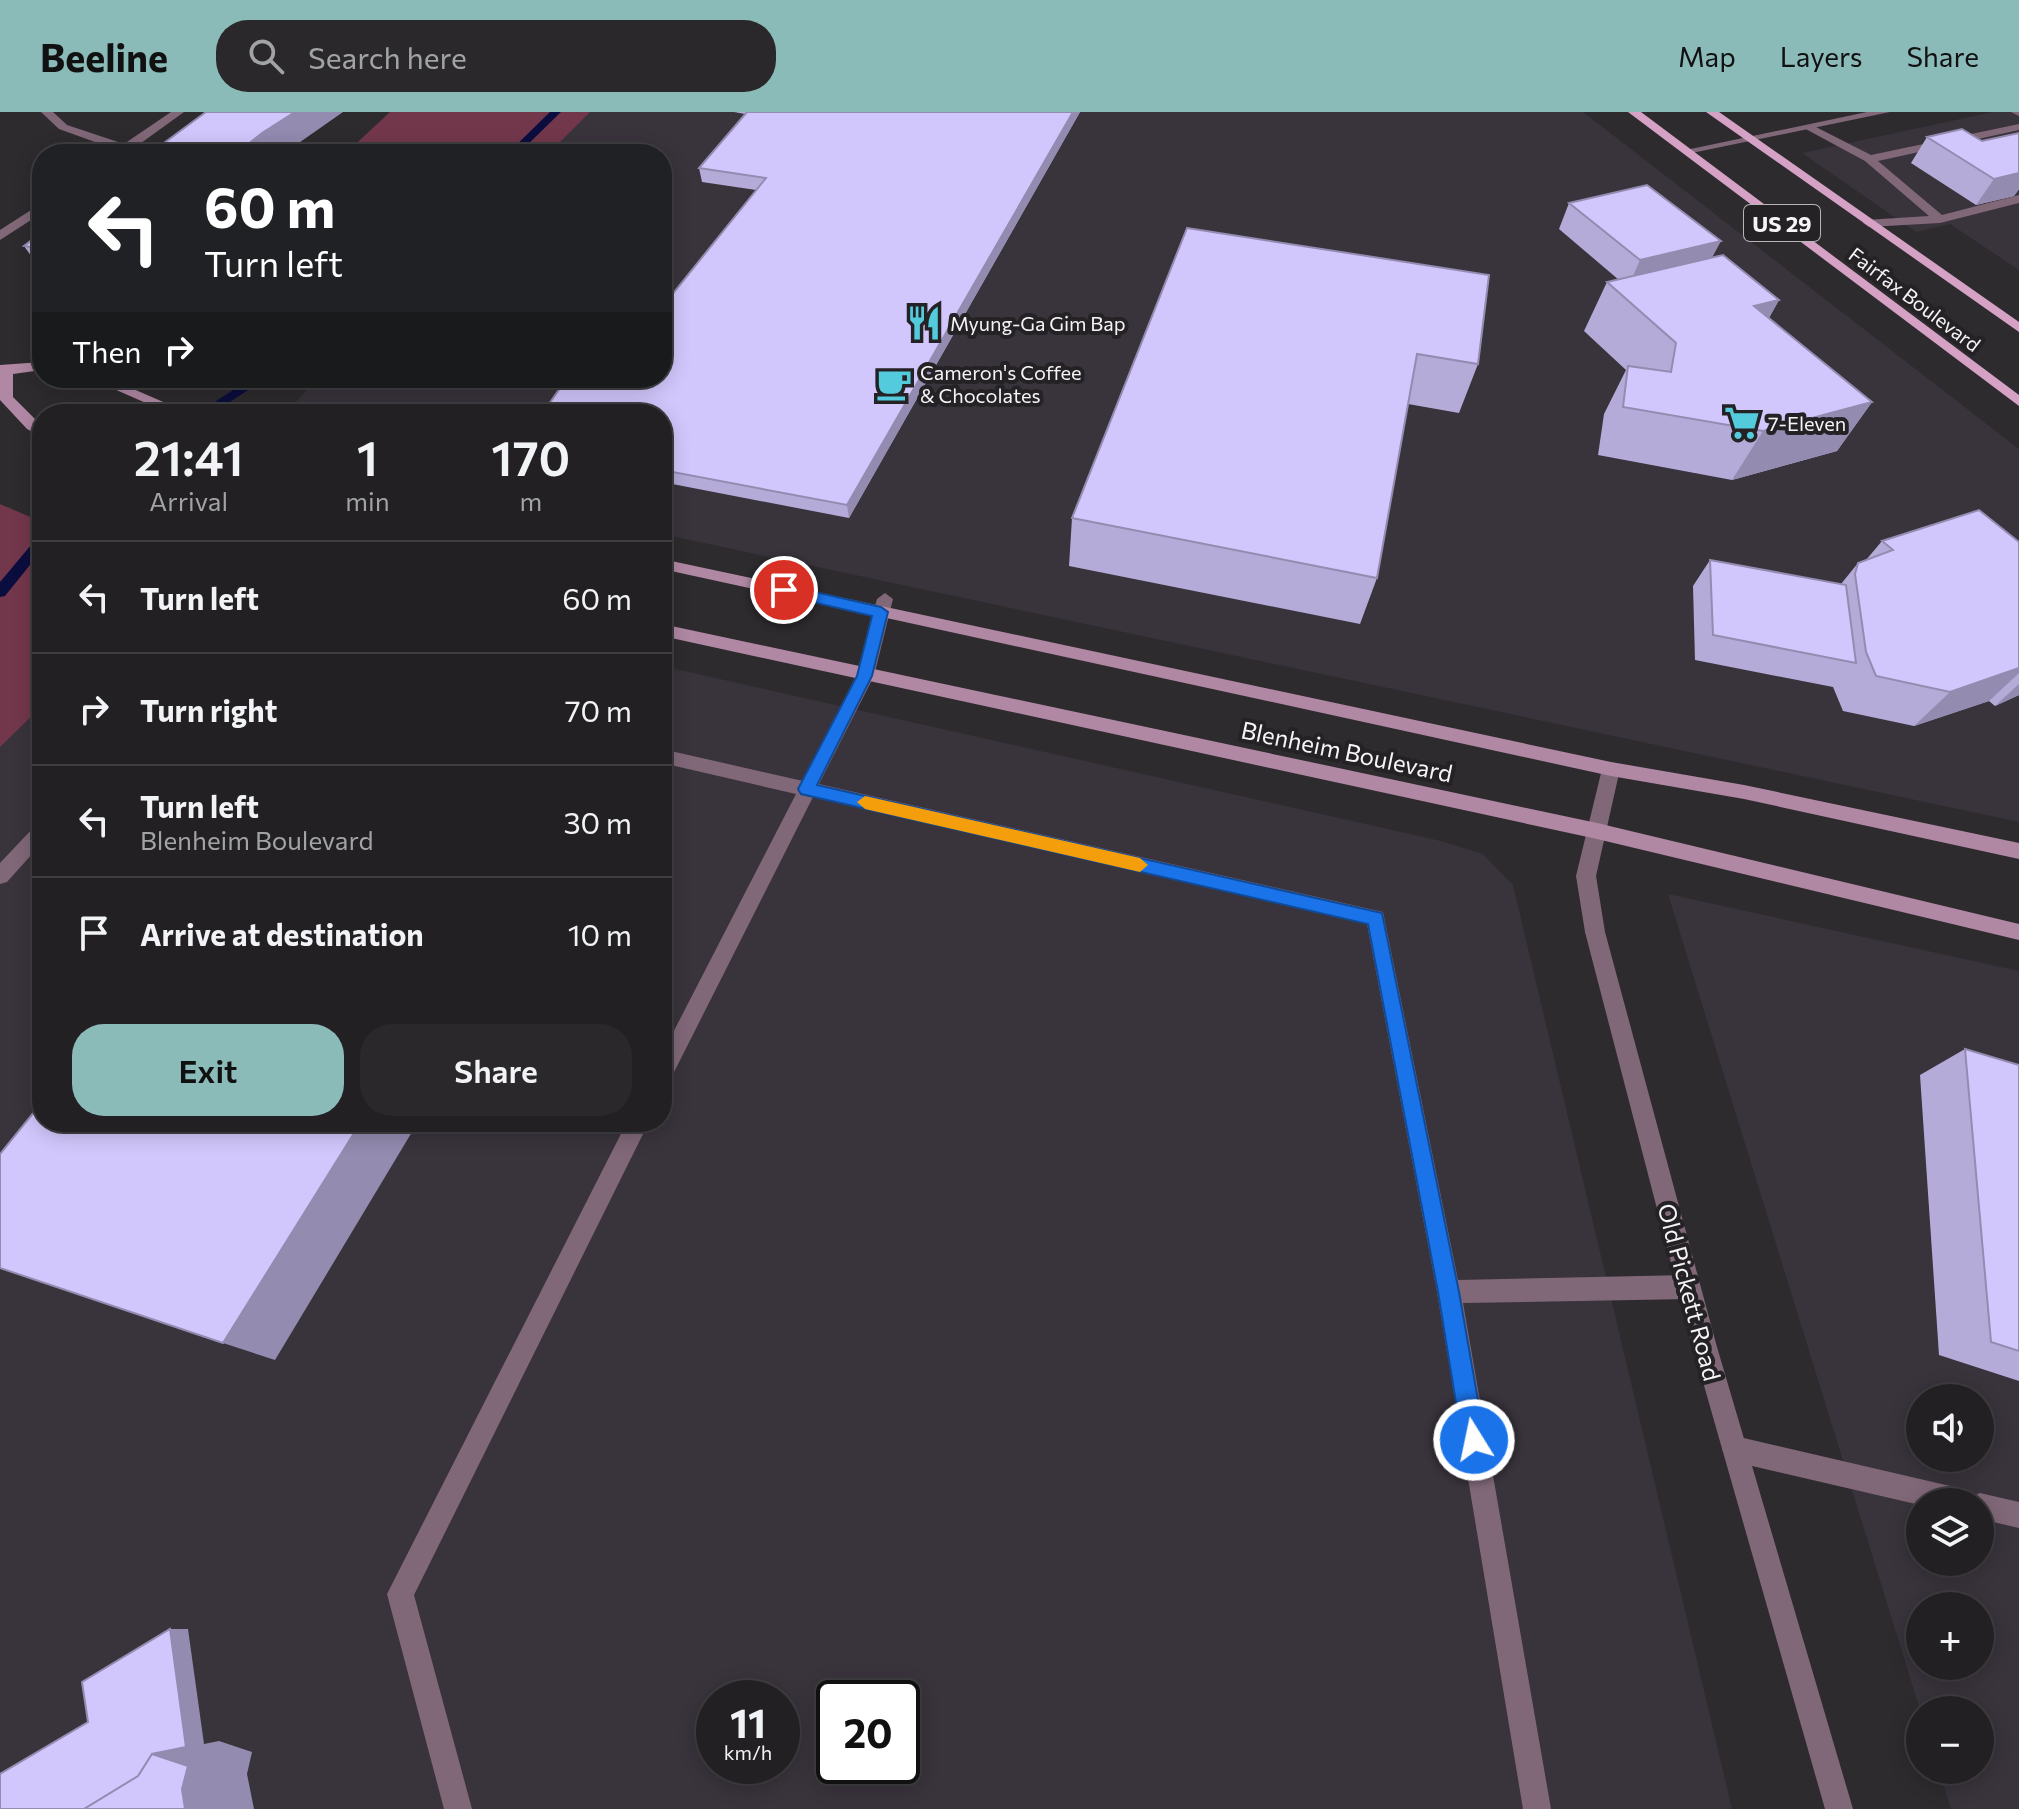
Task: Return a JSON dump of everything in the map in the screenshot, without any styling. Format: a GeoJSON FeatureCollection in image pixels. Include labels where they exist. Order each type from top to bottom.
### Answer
{"type":"FeatureCollection","features":[{"type":"Feature","properties":{"kind":"main road","name":"Fairfax Boulevard"},"geometry":{"type":"LineString","coordinates":[[1634,112],[2019,402]]}},
{"type":"Feature","properties":{"kind":"main road","name":"Fairfax Boulevard"},"geometry":{"type":"LineString","coordinates":[[1712,112],[2019,328]]}},
{"type":"Feature","properties":{"kind":"main road"},"geometry":{"type":"LineString","coordinates":[[32,367],[3,370],[6,398],[32,426]]}},
{"type":"Feature","properties":{"kind":"main road"},"geometry":{"type":"LineString","coordinates":[[122,388],[160,404]]}},
{"type":"Feature","properties":{"kind":"main road","name":"Blenheim Boulevard"},"geometry":{"type":"LineString","coordinates":[[672,566],[883,606],[1611,769],[1744,792],[2019,851]]}},
{"type":"Feature","properties":{"kind":"main road","name":"Blenheim Boulevard"},"geometry":{"type":"LineString","coordinates":[[672,632],[1597,831],[2019,932]]}},
{"type":"Feature","properties":{"kind":"street"},"geometry":{"type":"LineString","coordinates":[[47,112],[63,127],[105,144]]}},
{"type":"Feature","properties":{"kind":"street"},"geometry":{"type":"LineString","coordinates":[[132,144],[178,112]]}},
{"type":"Feature","properties":{"kind":"street"},"geometry":{"type":"LineString","coordinates":[[1687,151],[1884,112]]}},
{"type":"Feature","properties":{"kind":"street"},"geometry":{"type":"LineString","coordinates":[[1808,127],[1869,159],[1940,219]]}},
{"type":"Feature","properties":{"kind":"street"},"geometry":{"type":"LineString","coordinates":[[1869,159],[2019,127]]}},
{"type":"Feature","properties":{"kind":"street"},"geometry":{"type":"LineString","coordinates":[[1869,223],[1940,219],[2019,199]]}},
{"type":"Feature","properties":{"kind":"street"},"geometry":{"type":"LineString","coordinates":[[0,236],[32,214]]}},
{"type":"Feature","properties":{"kind":"street"},"geometry":{"type":"LineString","coordinates":[[672,1055],[865,676],[883,606]]}},
{"type":"Feature","properties":{"kind":"street"},"geometry":{"type":"LineString","coordinates":[[672,758],[1376,918],[1449,1292],[1537,1809]]}},
{"type":"Feature","properties":{"kind":"street","name":"Old Pickett Road"},"geometry":{"type":"LineString","coordinates":[[1611,769],[1586,876],[1595,932],[1688,1287],[1839,1809]]}},
{"type":"Feature","properties":{"kind":"street"},"geometry":{"type":"LineString","coordinates":[[0,876],[32,842]]}},
{"type":"Feature","properties":{"kind":"street"},"geometry":{"type":"LineString","coordinates":[[458,1809],[400,1594],[633,1132]]}},
{"type":"Feature","properties":{"kind":"street"},"geometry":{"type":"LineString","coordinates":[[1449,1292],[1688,1287]]}},
{"type":"Feature","properties":{"kind":"street"},"geometry":{"type":"LineString","coordinates":[[1735,1449],[1906,1489]]}},
{"type":"Feature","properties":{"kind":"street"},"geometry":{"type":"LineString","coordinates":[[1994,1509],[2019,1515]]}},
{"type":"Feature","properties":{"kind":"shaded area"},"geometry":{"type":"Polygon","coordinates":[[[390,112],[590,112],[558,144],[356,144],[390,112]]]}},
{"type":"Feature","properties":{"kind":"shaded area"},"geometry":{"type":"Polygon","coordinates":[[[555,112],[1583,112],[2019,449],[2019,822],[672,536],[672,404],[294,404],[309,388],[672,388],[672,144],[525,144],[555,112]]]}},
{"type":"Feature","properties":{"kind":"shaded area"},"geometry":{"type":"Polygon","coordinates":[[[1993,112],[2019,112],[2019,270],[1950,224],[1916,232],[1802,153],[1993,112]]]}},
{"type":"Feature","properties":{"kind":"shaded area"},"geometry":{"type":"Polygon","coordinates":[[[0,504],[32,518],[32,716],[0,747],[0,504]]]}},
{"type":"Feature","properties":{"kind":"shaded area"},"geometry":{"type":"Polygon","coordinates":[[[672,668],[1441,841],[1483,854],[1513,885],[1732,1809],[0,1809],[0,726],[32,694],[32,1132],[672,1132],[672,668]]]}},
{"type":"Feature","properties":{"kind":"shaded area"},"geometry":{"type":"Polygon","coordinates":[[[1668,894],[2019,971],[2019,1809],[1951,1809],[1943,1784],[1994,1784],[1994,1696],[1916,1696],[1911,1680],[1994,1680],[1994,1592],[1906,1592],[1906,1665],[1668,894]]]}},
{"type":"Feature","properties":{"kind":"building"},"geometry":{"type":"Polygon","coordinates":[[[206,112],[295,112],[248,144],[163,144],[206,112]]]}},
{"type":"Feature","properties":{"kind":"building"},"geometry":{"type":"Polygon","coordinates":[[[747,112],[1073,112],[847,505],[672,472],[672,404],[549,404],[560,388],[672,388],[672,295],[766,178],[699,168],[747,112]]]}},
{"type":"Feature","properties":{"kind":"building"},"geometry":{"type":"Polygon","coordinates":[[[1962,129],[1982,141],[2019,133],[2019,173],[1994,179],[1927,137],[1962,129]]]}},
{"type":"Feature","properties":{"kind":"building"},"geometry":{"type":"Polygon","coordinates":[[[1647,185],[1721,241],[1640,260],[1569,203],[1647,185]]]}},
{"type":"Feature","properties":{"kind":"building"},"geometry":{"type":"Polygon","coordinates":[[[1187,228],[1489,275],[1478,364],[1417,354],[1377,578],[1072,518],[1187,228]]]}},
{"type":"Feature","properties":{"kind":"building"},"geometry":{"type":"Polygon","coordinates":[[[1723,255],[1779,300],[1754,306],[1872,402],[1763,431],[1623,407],[1628,366],[1671,372],[1676,343],[1607,282],[1723,255]]]}},
{"type":"Feature","properties":{"kind":"building"},"geometry":{"type":"Polygon","coordinates":[[[1979,510],[2019,542],[2019,668],[1950,692],[1876,676],[1866,652],[1855,574],[1858,563],[1893,550],[1882,541],[1979,510]]]}},
{"type":"Feature","properties":{"kind":"building"},"geometry":{"type":"Polygon","coordinates":[[[1710,560],[1846,585],[1856,663],[1713,635],[1710,560]]]}},
{"type":"Feature","properties":{"kind":"building"},"geometry":{"type":"Polygon","coordinates":[[[1965,1049],[2019,1065],[2019,1351],[1991,1342],[1965,1049]]]}},
{"type":"Feature","properties":{"kind":"building"},"geometry":{"type":"Polygon","coordinates":[[[32,1114],[32,1132],[355,1132],[223,1343],[0,1268],[0,1154],[32,1114]]]}},
{"type":"Feature","properties":{"kind":"building"},"geometry":{"type":"Polygon","coordinates":[[[170,1629],[186,1747],[152,1754],[138,1776],[84,1809],[0,1809],[0,1774],[88,1722],[82,1682],[170,1629]]]}},
{"type":"Feature","properties":{"kind":"building"},"geometry":{"type":"Polygon","coordinates":[[[152,1754],[188,1766],[182,1789],[185,1809],[84,1809],[138,1776],[152,1754]]]}},
{"type":"Feature","properties":{"kind":"waterway"},"geometry":{"type":"LineString","coordinates":[[522,144],[556,112]]}},
{"type":"Feature","properties":{"kind":"waterway"},"geometry":{"type":"LineString","coordinates":[[218,404],[245,388]]}},
{"type":"Feature","properties":{"kind":"waterway"},"geometry":{"type":"LineString","coordinates":[[0,592],[32,553]]}},
{"type":"Feature","properties":{"kind":"slow traffic"},"geometry":{"type":"LineString","coordinates":[[865,802],[1140,865]]}},
{"type":"Feature","properties":{"kind":"place","name":"Myung-Ga Gim Bap"},"geometry":{"type":"Point","coordinates":[924,323]}},
{"type":"Feature","properties":{"kind":"place","name":"Cameron's Coffee & Chocolates"},"geometry":{"type":"Point","coordinates":[894,384]}},
{"type":"Feature","properties":{"kind":"place","name":"7-Eleven"},"geometry":{"type":"Point","coordinates":[1742,423]}},
{"type":"Feature","properties":{"kind":"route"},"geometry":{"type":"LineString","coordinates":[[784,590],[881,612],[865,676],[807,789],[1376,918],[1449,1292],[1474,1440]]}}]}
